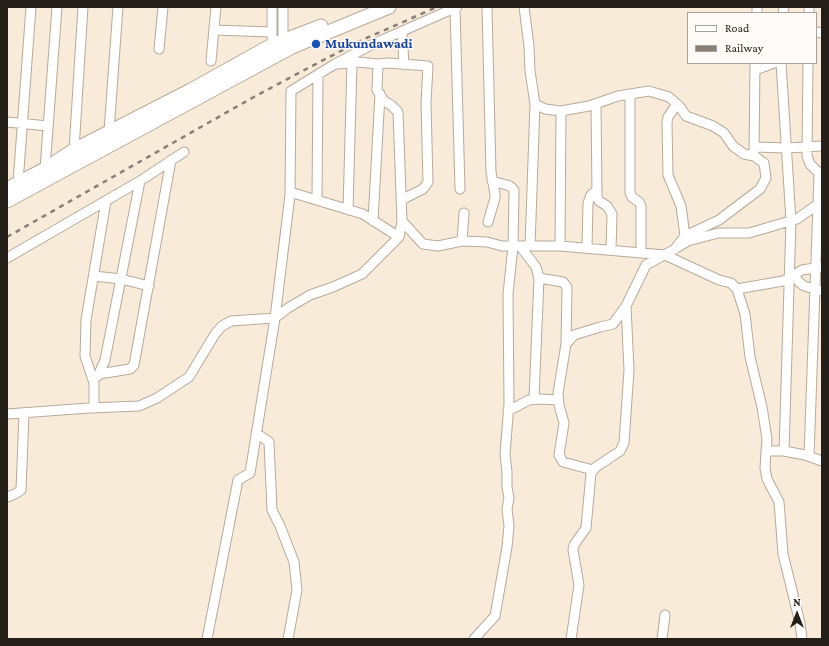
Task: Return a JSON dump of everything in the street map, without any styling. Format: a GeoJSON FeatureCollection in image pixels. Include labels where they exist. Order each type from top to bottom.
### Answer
{"type":"FeatureCollection","features":[{"type":"Feature","properties":{"kind":"street"},"geometry":{"type":"LineString","coordinates":[[13,186],[22,123],[31,7]]}},
{"type":"Feature","properties":{"kind":"street"},"geometry":{"type":"LineString","coordinates":[[45,169],[58,7]]}},
{"type":"Feature","properties":{"kind":"street"},"geometry":{"type":"LineString","coordinates":[[74,150],[83,7]]}},
{"type":"Feature","properties":{"kind":"street"},"geometry":{"type":"LineString","coordinates":[[109,131],[118,7]]}},
{"type":"Feature","properties":{"kind":"street"},"geometry":{"type":"LineString","coordinates":[[159,49],[163,7]]}},
{"type":"Feature","properties":{"kind":"street"},"geometry":{"type":"LineString","coordinates":[[211,61],[216,7]]}},
{"type":"Feature","properties":{"kind":"street"},"geometry":{"type":"LineString","coordinates":[[272,7],[272,32],[278,49]]}},
{"type":"Feature","properties":{"kind":"street"},"geometry":{"type":"LineString","coordinates":[[278,49],[283,7]]}},
{"type":"Feature","properties":{"kind":"street"},"geometry":{"type":"LineString","coordinates":[[13,186],[109,131],[191,90],[369,7]]}},
{"type":"Feature","properties":{"kind":"street"},"geometry":{"type":"LineString","coordinates":[[7,201],[278,49],[389,7]]}},
{"type":"Feature","properties":{"kind":"street"},"geometry":{"type":"LineString","coordinates":[[207,639],[238,480],[250,472],[275,318],[290,192],[291,91],[335,64],[373,44],[456,7],[460,188]]}},
{"type":"Feature","properties":{"kind":"street"},"geometry":{"type":"LineString","coordinates":[[487,7],[491,172],[495,198],[488,222]]}},
{"type":"Feature","properties":{"kind":"street"},"geometry":{"type":"LineString","coordinates":[[524,7],[529,46],[530,71],[535,104],[530,246]]}},
{"type":"Feature","properties":{"kind":"street"},"geometry":{"type":"LineString","coordinates":[[214,30],[272,32]]}},
{"type":"Feature","properties":{"kind":"street"},"geometry":{"type":"LineString","coordinates":[[402,31],[404,65]]}},
{"type":"Feature","properties":{"kind":"street"},"geometry":{"type":"LineString","coordinates":[[335,64],[358,62],[428,66],[426,103],[428,182],[423,188],[401,200]]}},
{"type":"Feature","properties":{"kind":"street"},"geometry":{"type":"LineString","coordinates":[[348,210],[352,63]]}},
{"type":"Feature","properties":{"kind":"street"},"geometry":{"type":"LineString","coordinates":[[7,414],[139,406],[157,398],[189,377],[215,334],[222,326],[231,321],[275,318],[288,308],[310,295],[362,274],[399,237],[402,221],[398,112],[384,101],[377,90],[378,64]]}},
{"type":"Feature","properties":{"kind":"street"},"geometry":{"type":"LineString","coordinates":[[675,249],[685,236],[719,220],[760,189],[766,178],[764,163],[754,151],[755,66],[768,64]]}},
{"type":"Feature","properties":{"kind":"street"},"geometry":{"type":"LineString","coordinates":[[781,64],[791,221],[792,277],[784,451]]}},
{"type":"Feature","properties":{"kind":"street"},"geometry":{"type":"LineString","coordinates":[[808,64],[806,147],[808,160],[818,172],[820,203],[819,291],[810,456]]}},
{"type":"Feature","properties":{"kind":"street"},"geometry":{"type":"LineString","coordinates":[[317,200],[318,75]]}},
{"type":"Feature","properties":{"kind":"street"},"geometry":{"type":"LineString","coordinates":[[535,104],[545,109],[561,111],[589,106],[618,96],[649,91],[669,98],[680,107],[686,116],[713,126],[724,133],[733,146],[744,154],[754,151],[822,146]]}},
{"type":"Feature","properties":{"kind":"street"},"geometry":{"type":"LineString","coordinates":[[373,221],[380,94]]}},
{"type":"Feature","properties":{"kind":"street"},"geometry":{"type":"LineString","coordinates":[[630,94],[630,193],[641,206],[641,252]]}},
{"type":"Feature","properties":{"kind":"street"},"geometry":{"type":"LineString","coordinates":[[596,104],[597,190],[599,201],[607,206],[612,214],[611,250]]}},
{"type":"Feature","properties":{"kind":"street"},"geometry":{"type":"LineString","coordinates":[[677,104],[667,122],[668,168],[670,180],[681,206],[685,236]]}},
{"type":"Feature","properties":{"kind":"street"},"geometry":{"type":"LineString","coordinates":[[560,246],[561,111]]}},
{"type":"Feature","properties":{"kind":"street"},"geometry":{"type":"LineString","coordinates":[[7,122],[48,126]]}},
{"type":"Feature","properties":{"kind":"street"},"geometry":{"type":"LineString","coordinates":[[7,258],[140,181],[184,152]]}},
{"type":"Feature","properties":{"kind":"street"},"geometry":{"type":"LineString","coordinates":[[99,374],[130,370],[134,365],[171,160]]}},
{"type":"Feature","properties":{"kind":"street"},"geometry":{"type":"LineString","coordinates":[[94,383],[105,360],[140,181]]}},
{"type":"Feature","properties":{"kind":"street"},"geometry":{"type":"LineString","coordinates":[[474,639],[495,616],[507,547],[509,526],[507,509],[509,498],[506,487],[507,472],[505,454],[508,411],[508,294],[517,246],[514,190],[510,186],[492,181]]}},
{"type":"Feature","properties":{"kind":"street"},"geometry":{"type":"LineString","coordinates":[[586,248],[588,203],[591,195],[597,190]]}},
{"type":"Feature","properties":{"kind":"street"},"geometry":{"type":"LineString","coordinates":[[290,192],[363,214],[399,237]]}},
{"type":"Feature","properties":{"kind":"street"},"geometry":{"type":"LineString","coordinates":[[94,408],[94,383],[85,356],[86,320],[106,201]]}},
{"type":"Feature","properties":{"kind":"street"},"geometry":{"type":"LineString","coordinates":[[566,344],[574,335],[613,324],[626,306],[646,265],[688,242],[718,233],[749,233],[791,221],[797,219],[820,203]]}},
{"type":"Feature","properties":{"kind":"street"},"geometry":{"type":"LineString","coordinates":[[462,241],[464,213]]}},
{"type":"Feature","properties":{"kind":"street"},"geometry":{"type":"LineString","coordinates":[[402,221],[423,244],[438,246],[462,241],[487,242],[502,246],[560,246],[665,255],[719,280],[731,283],[737,289],[745,314],[750,357],[762,407],[767,439],[765,468],[767,479],[779,502],[783,554],[800,623],[802,639]]}},
{"type":"Feature","properties":{"kind":"street"},"geometry":{"type":"LineString","coordinates":[[517,246],[536,267],[539,278],[534,399]]}},
{"type":"Feature","properties":{"kind":"street"},"geometry":{"type":"LineString","coordinates":[[737,289],[783,281],[802,270],[819,268]]}},
{"type":"Feature","properties":{"kind":"street"},"geometry":{"type":"LineString","coordinates":[[94,276],[121,279],[149,286]]}},
{"type":"Feature","properties":{"kind":"street"},"geometry":{"type":"LineString","coordinates":[[792,277],[801,284],[819,291]]}},
{"type":"Feature","properties":{"kind":"street"},"geometry":{"type":"LineString","coordinates":[[539,278],[563,282],[567,287],[566,344],[558,400],[564,423],[559,451],[560,458],[563,462],[593,470]]}},
{"type":"Feature","properties":{"kind":"street"},"geometry":{"type":"LineString","coordinates":[[571,639],[579,585],[573,550],[586,528],[591,473],[620,451],[624,443],[629,370],[626,306]]}},
{"type":"Feature","properties":{"kind":"street"},"geometry":{"type":"LineString","coordinates":[[508,411],[529,400],[558,400]]}},
{"type":"Feature","properties":{"kind":"street"},"geometry":{"type":"LineString","coordinates":[[7,497],[21,490],[24,414]]}},
{"type":"Feature","properties":{"kind":"street"},"geometry":{"type":"LineString","coordinates":[[256,433],[269,442],[272,510],[294,562],[297,590],[288,639]]}},
{"type":"Feature","properties":{"kind":"street"},"geometry":{"type":"LineString","coordinates":[[766,452],[784,451],[810,456],[822,461]]}},
{"type":"Feature","properties":{"kind":"street"},"geometry":{"type":"LineString","coordinates":[[662,639],[665,615]]}},
{"type":"Feature","properties":{"kind":"railway"},"geometry":{"type":"LineString","coordinates":[[7,237],[252,98],[362,40],[437,7]]}},
{"type":"Feature","properties":{"kind":"place","name":"Mukundawadi"},"geometry":{"type":"Point","coordinates":[316,44]}}]}
